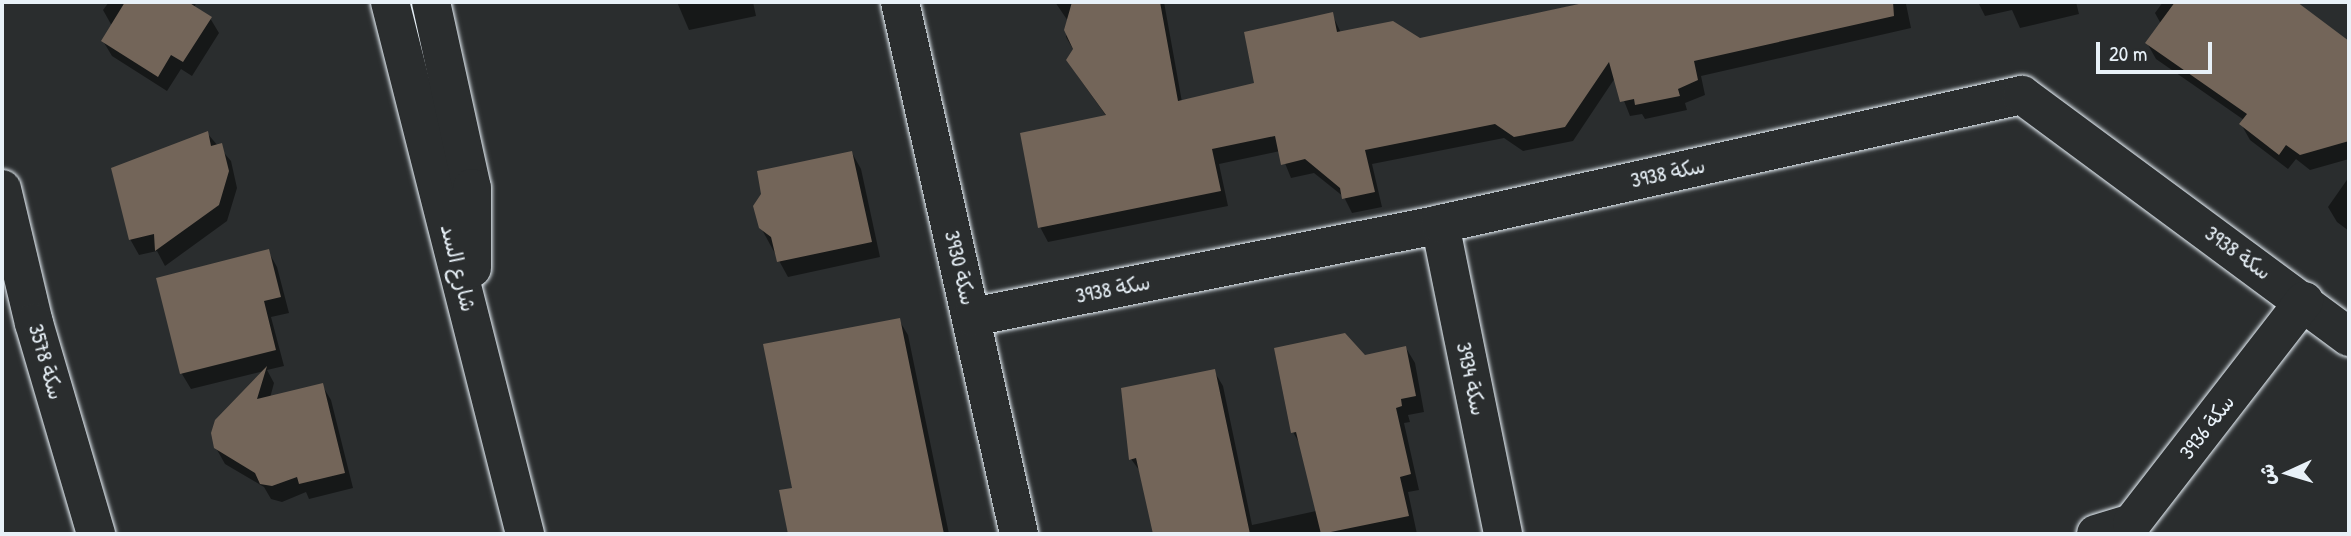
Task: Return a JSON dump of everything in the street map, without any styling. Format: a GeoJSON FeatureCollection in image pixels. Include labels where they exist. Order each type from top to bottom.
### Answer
{"type":"FeatureCollection","features":[{"type":"Feature","properties":{"kind":"street","name":"شارع السد"},"geometry":{"type":"LineString","coordinates":[[390,2],[525,534]]}},
{"type":"Feature","properties":{"kind":"street"},"geometry":{"type":"LineString","coordinates":[[431,2],[471,188],[475,247],[468,305]]}},
{"type":"Feature","properties":{"kind":"street","name":"سكة 3930"},"geometry":{"type":"LineString","coordinates":[[900,2],[1019,534]]}},
{"type":"Feature","properties":{"kind":"street","name":"سكة 3938"},"geometry":{"type":"LineString","coordinates":[[972,317],[1440,224],[2022,95],[2349,337]]}},
{"type":"Feature","properties":{"kind":"street","name":"سكة 3578"},"geometry":{"type":"LineString","coordinates":[[2,189],[18,327],[96,534]]}},
{"type":"Feature","properties":{"kind":"street","name":"سكة 3934"},"geometry":{"type":"LineString","coordinates":[[1440,224],[1503,534]]}},
{"type":"Feature","properties":{"kind":"street","name":"سكة 3936"},"geometry":{"type":"LineString","coordinates":[[2096,534],[2132,523],[2304,302]]}},
{"type":"Feature","properties":{"kind":"building"},"geometry":{"type":"Polygon","coordinates":[[[125,2],[188,2],[212,17],[183,62],[171,55],[158,77],[101,41],[125,2]]]}},
{"type":"Feature","properties":{"kind":"building"},"geometry":{"type":"Polygon","coordinates":[[[1072,2],[1160,2],[1178,101],[1254,83],[1244,32],[1333,12],[1337,32],[1393,21],[1420,38],[1588,2],[1893,2],[1894,16],[1694,61],[1698,80],[1678,89],[1680,96],[1635,105],[1634,99],[1620,102],[1609,62],[1565,127],[1514,137],[1495,124],[1365,150],[1375,192],[1342,199],[1340,188],[1305,159],[1281,165],[1275,136],[1212,149],[1221,191],[1038,228],[1020,133],[1106,115],[1066,60],[1073,49],[1064,30],[1072,2]]]}},
{"type":"Feature","properties":{"kind":"building"},"geometry":{"type":"Polygon","coordinates":[[[2175,2],[2297,2],[2349,41],[2349,141],[2300,155],[2286,145],[2279,155],[2239,124],[2247,114],[2145,43],[2175,2]]]}},
{"type":"Feature","properties":{"kind":"building"},"geometry":{"type":"Polygon","coordinates":[[[208,131],[211,146],[222,143],[229,171],[219,205],[155,251],[154,234],[129,240],[111,168],[208,131]]]}},
{"type":"Feature","properties":{"kind":"building"},"geometry":{"type":"Polygon","coordinates":[[[852,151],[872,242],[777,262],[771,237],[759,228],[753,206],[761,194],[757,171],[852,151]]]}},
{"type":"Feature","properties":{"kind":"building"},"geometry":{"type":"Polygon","coordinates":[[[269,249],[281,297],[264,301],[276,350],[180,374],[156,278],[269,249]]]}},
{"type":"Feature","properties":{"kind":"building"},"geometry":{"type":"Polygon","coordinates":[[[900,318],[944,534],[788,534],[779,490],[792,488],[763,344],[900,318]]]}},
{"type":"Feature","properties":{"kind":"building"},"geometry":{"type":"Polygon","coordinates":[[[1345,333],[1365,355],[1406,346],[1416,396],[1401,399],[1402,406],[1396,408],[1411,474],[1400,477],[1409,516],[1321,534],[1296,432],[1291,433],[1274,348],[1345,333]]]}},
{"type":"Feature","properties":{"kind":"building"},"geometry":{"type":"Polygon","coordinates":[[[267,366],[257,399],[323,383],[345,473],[299,484],[297,477],[272,486],[260,484],[255,473],[214,448],[211,433],[215,420],[267,366]]]}},
{"type":"Feature","properties":{"kind":"building"},"geometry":{"type":"Polygon","coordinates":[[[1215,369],[1250,534],[1153,534],[1136,458],[1129,460],[1121,388],[1215,369]]]}}]}
